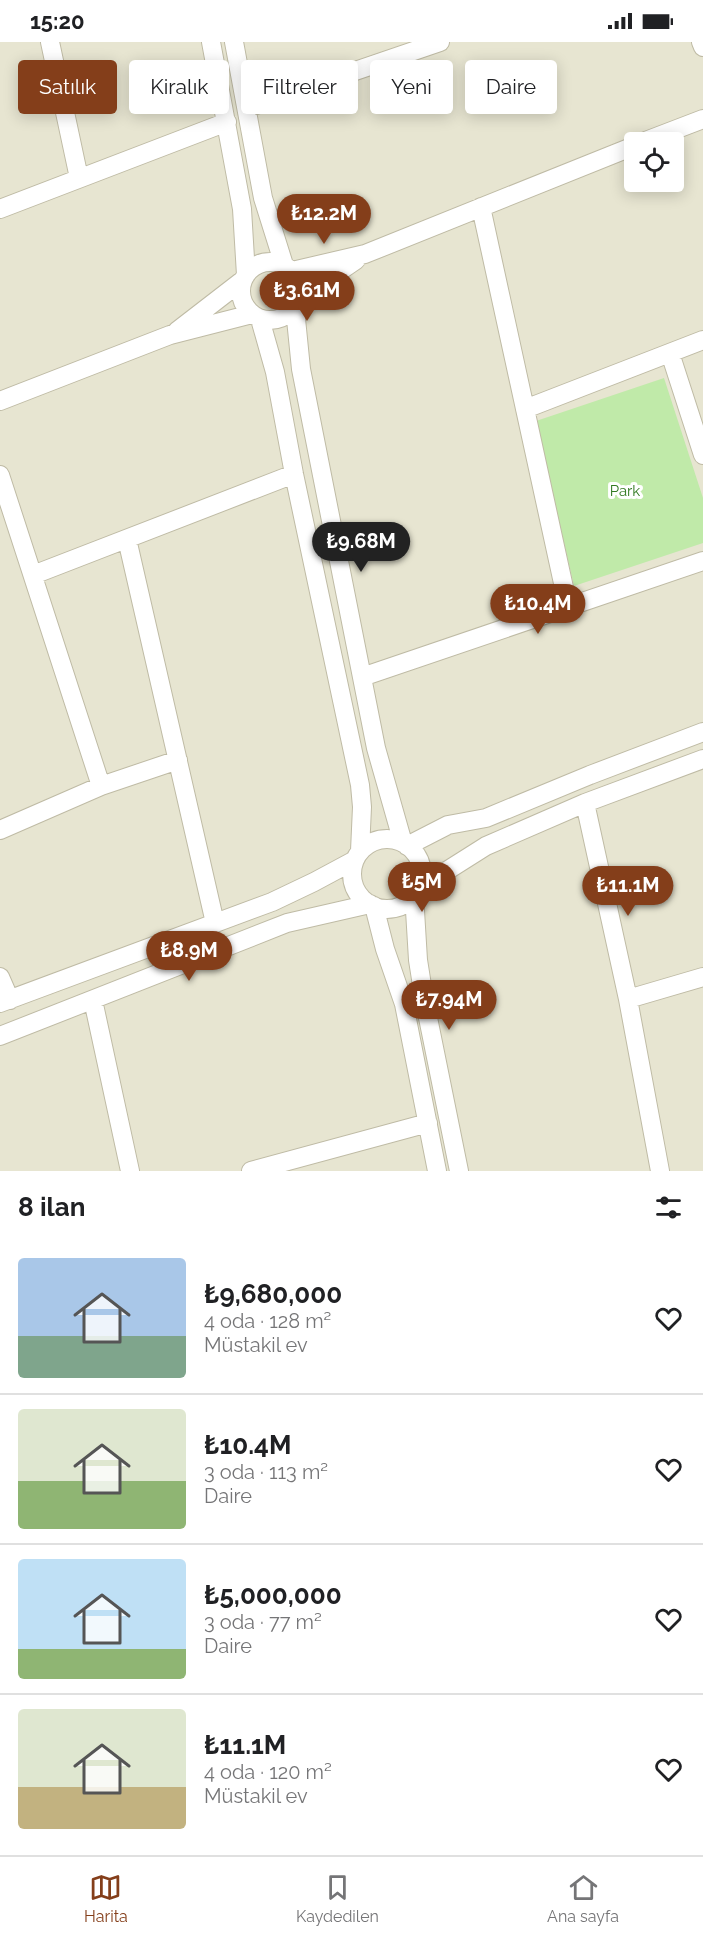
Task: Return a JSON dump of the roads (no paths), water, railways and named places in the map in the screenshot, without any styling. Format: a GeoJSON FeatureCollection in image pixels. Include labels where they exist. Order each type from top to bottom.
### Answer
{"type":"FeatureCollection","features":[{"type":"Feature","properties":{"kind":"street"},"geometry":{"type":"LineString","coordinates":[[50,42],[79,178]]}},
{"type":"Feature","properties":{"kind":"street"},"geometry":{"type":"LineString","coordinates":[[211,42],[242,208],[244,278],[242,298],[245,307],[256,316],[268,321],[278,320],[365,254]]}},
{"type":"Feature","properties":{"kind":"street"},"geometry":{"type":"LineString","coordinates":[[234,42],[241,78]]}},
{"type":"Feature","properties":{"kind":"street"},"geometry":{"type":"LineString","coordinates":[[358,70],[440,42]]}},
{"type":"Feature","properties":{"kind":"street"},"geometry":{"type":"LineString","coordinates":[[701,42],[703,47]]}},
{"type":"Feature","properties":{"kind":"street"},"geometry":{"type":"LineString","coordinates":[[248,114],[263,198],[288,268],[298,279],[300,289],[297,304],[301,369],[376,748],[405,844]]}},
{"type":"Feature","properties":{"kind":"street"},"geometry":{"type":"LineString","coordinates":[[669,132],[703,119]]}},
{"type":"Feature","properties":{"kind":"street"},"geometry":{"type":"LineString","coordinates":[[0,209],[227,122]]}},
{"type":"Feature","properties":{"kind":"street"},"geometry":{"type":"LineString","coordinates":[[170,335],[244,278],[255,266],[264,262],[274,262],[288,268],[365,254],[624,150]]}},
{"type":"Feature","properties":{"kind":"street"},"geometry":{"type":"LineString","coordinates":[[481,207],[568,606]]}},
{"type":"Feature","properties":{"kind":"street"},"geometry":{"type":"LineString","coordinates":[[0,401],[170,335],[256,316]]}},
{"type":"Feature","properties":{"kind":"street"},"geometry":{"type":"LineString","coordinates":[[256,316],[275,372],[294,474],[360,785],[362,807],[357,855],[352,875],[353,885],[358,894],[372,905],[384,909],[394,908],[404,904],[416,892],[486,846],[585,803],[703,759]]}},
{"type":"Feature","properties":{"kind":"street"},"geometry":{"type":"LineString","coordinates":[[525,409],[703,340]]}},
{"type":"Feature","properties":{"kind":"street"},"geometry":{"type":"LineString","coordinates":[[670,353],[703,455]]}},
{"type":"Feature","properties":{"kind":"street"},"geometry":{"type":"LineString","coordinates":[[33,575],[294,474]]}},
{"type":"Feature","properties":{"kind":"street"},"geometry":{"type":"LineString","coordinates":[[0,475],[101,786]]}},
{"type":"Feature","properties":{"kind":"street"},"geometry":{"type":"LineString","coordinates":[[127,539],[215,923]]}},
{"type":"Feature","properties":{"kind":"street"},"geometry":{"type":"LineString","coordinates":[[362,677],[703,561]]}},
{"type":"Feature","properties":{"kind":"street"},"geometry":{"type":"LineString","coordinates":[[405,844],[447,825],[486,818],[703,732]]}},
{"type":"Feature","properties":{"kind":"street"},"geometry":{"type":"LineString","coordinates":[[0,830],[101,786],[178,760]]}},
{"type":"Feature","properties":{"kind":"street"},"geometry":{"type":"LineString","coordinates":[[585,803],[628,999],[660,1171]]}},
{"type":"Feature","properties":{"kind":"street"},"geometry":{"type":"LineString","coordinates":[[0,977],[5,1002],[272,902],[314,882],[357,855],[371,842],[393,839],[405,844],[418,858],[421,868],[421,879],[416,892],[418,960],[459,1171]]}},
{"type":"Feature","properties":{"kind":"street"},"geometry":{"type":"LineString","coordinates":[[0,1036],[287,923],[372,905]]}},
{"type":"Feature","properties":{"kind":"street"},"geometry":{"type":"LineString","coordinates":[[372,905],[404,1004],[437,1171]]}},
{"type":"Feature","properties":{"kind":"street"},"geometry":{"type":"LineString","coordinates":[[628,999],[703,977]]}},
{"type":"Feature","properties":{"kind":"street"},"geometry":{"type":"LineString","coordinates":[[93,1000],[130,1171]]}},
{"type":"Feature","properties":{"kind":"street"},"geometry":{"type":"LineString","coordinates":[[251,1171],[428,1123]]}},
{"type":"Feature","properties":{"kind":"park label","name":"Park"},"geometry":{"type":"Point","coordinates":[625,491]}}]}
